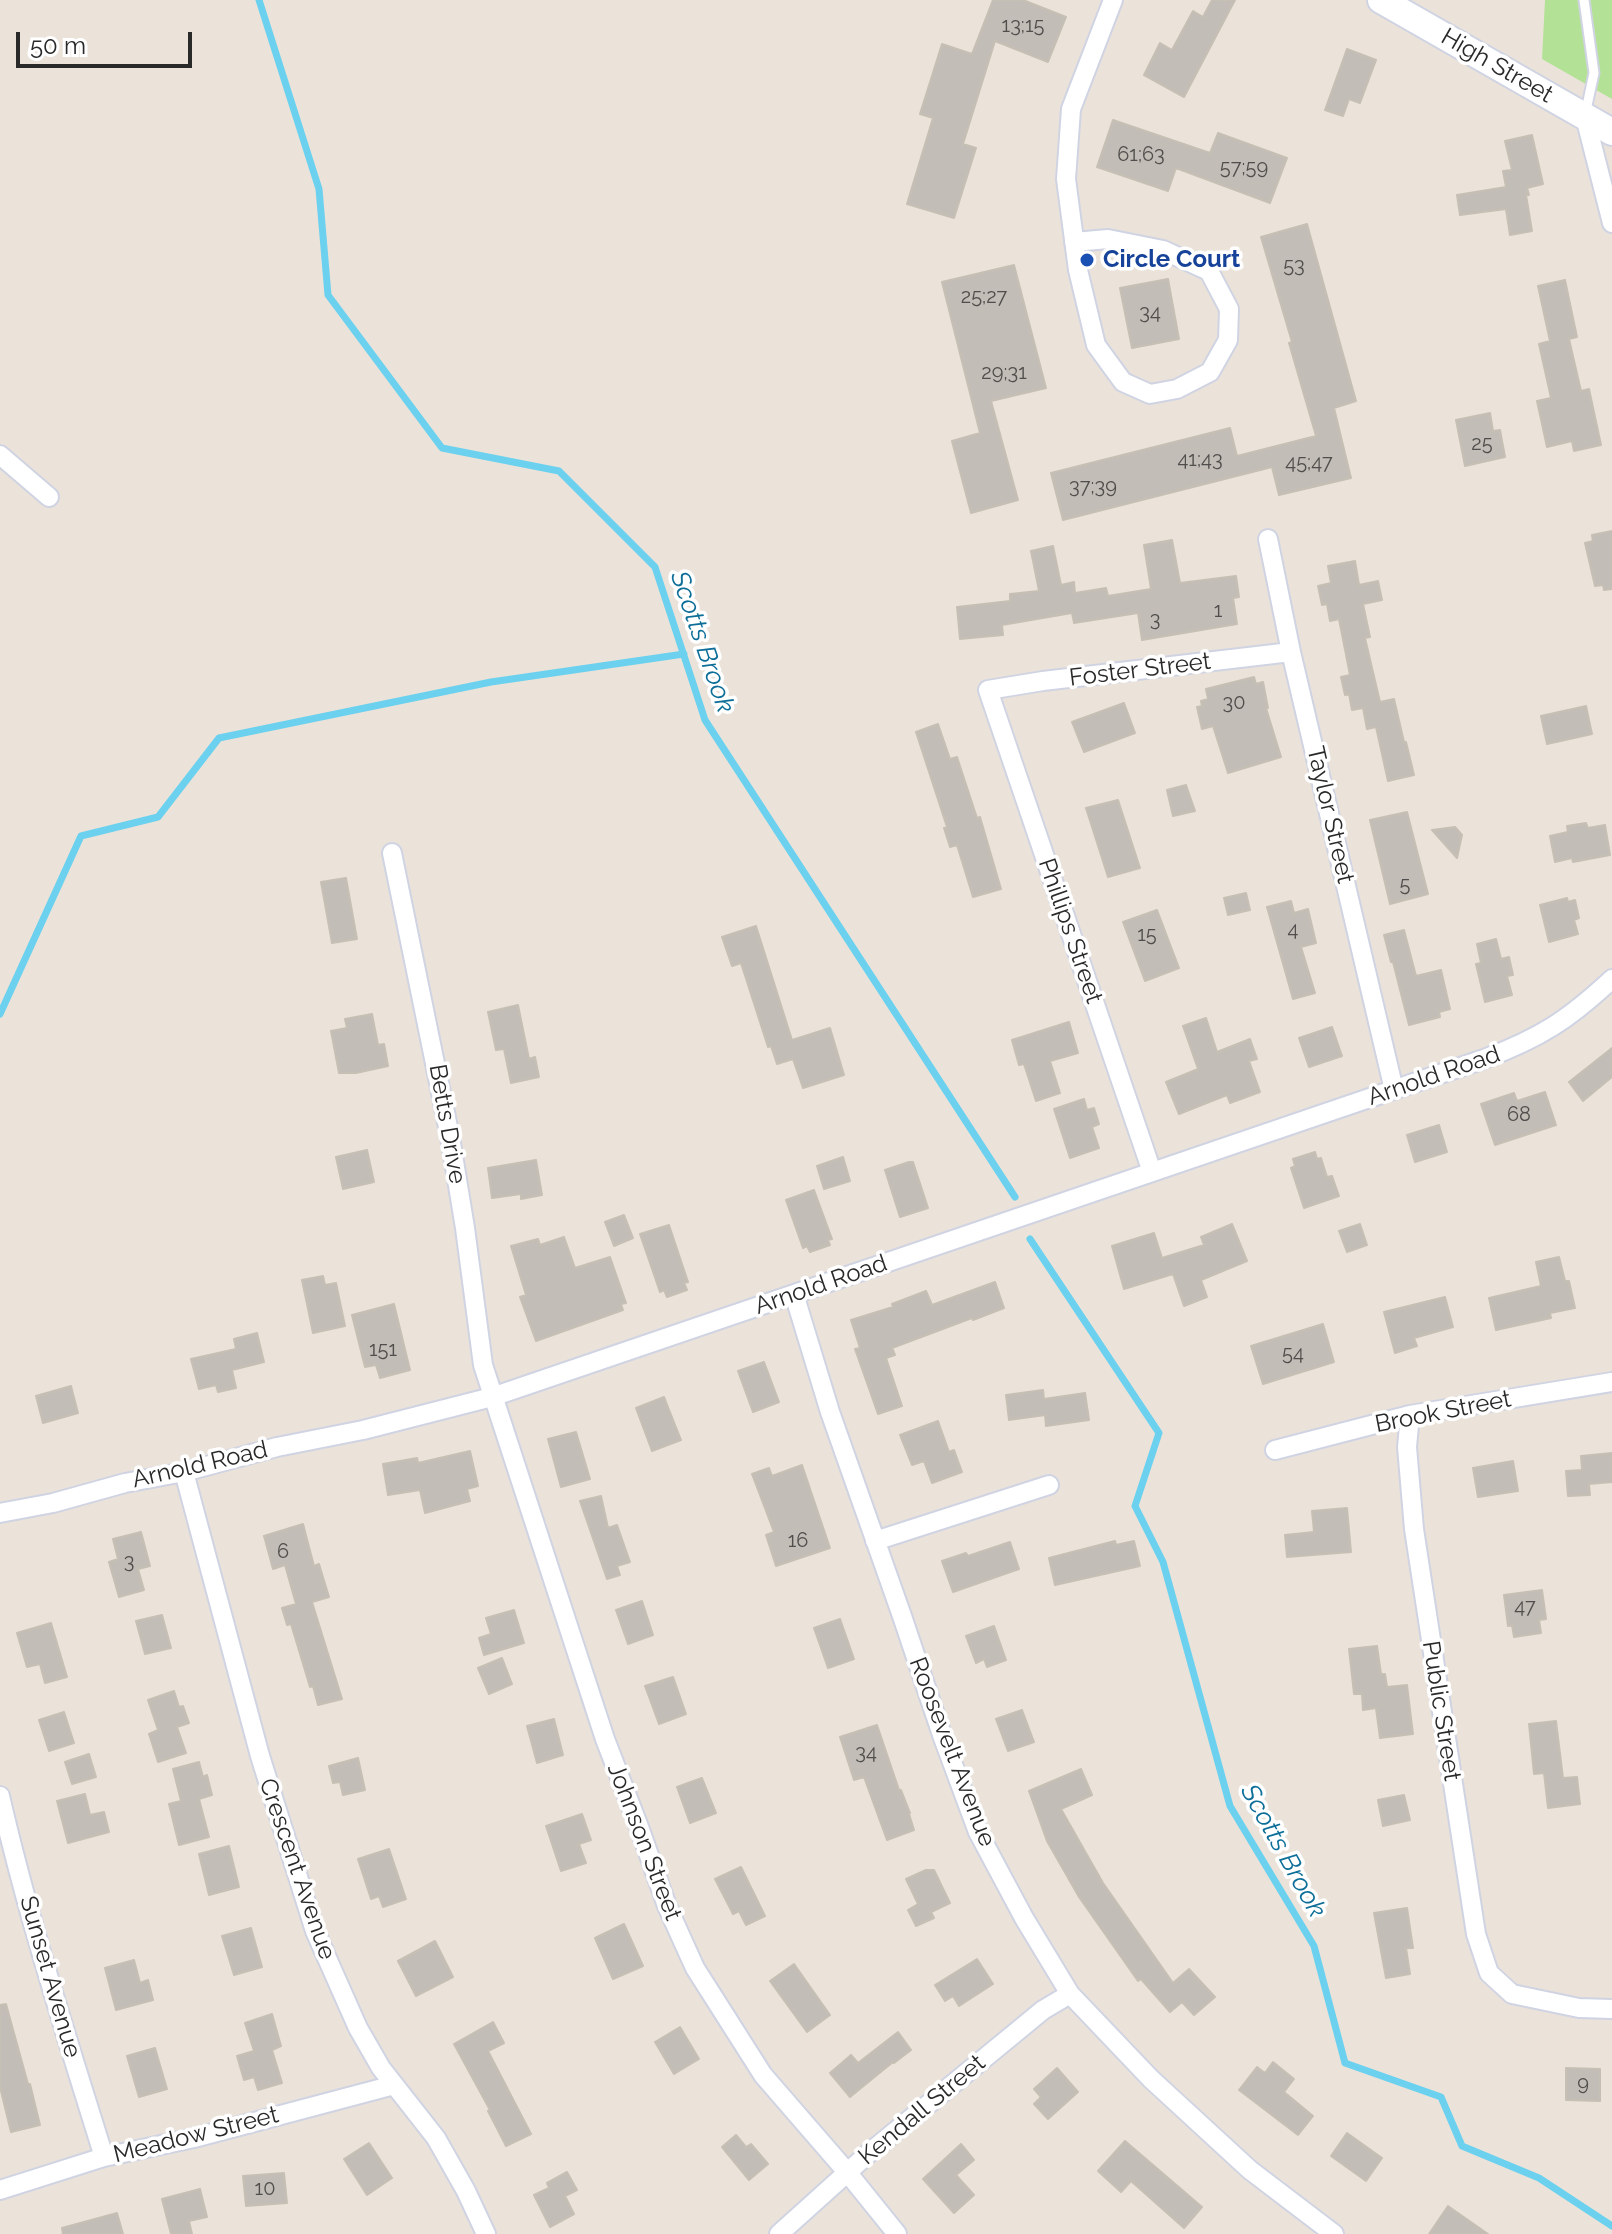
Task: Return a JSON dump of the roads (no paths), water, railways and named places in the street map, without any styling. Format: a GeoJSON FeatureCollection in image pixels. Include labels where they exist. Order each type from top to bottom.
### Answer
{"type":"FeatureCollection","features":[{"type":"Feature","properties":{"kind":"street"},"geometry":{"type":"LineString","coordinates":[[1074,242],[1108,239],[1163,250],[1209,271],[1229,309],[1228,340],[1210,372],[1177,389],[1150,394],[1123,382],[1096,345],[1078,270],[1074,242],[1066,179],[1071,109],[1113,0]]}},
{"type":"Feature","properties":{"kind":"street","name":"High Street"},"geometry":{"type":"LineString","coordinates":[[1381,0],[1612,132]]}},
{"type":"Feature","properties":{"kind":"street"},"geometry":{"type":"LineString","coordinates":[[1585,117],[1612,223]]}},
{"type":"Feature","properties":{"kind":"street"},"geometry":{"type":"LineString","coordinates":[[0,455],[49,497]]}},
{"type":"Feature","properties":{"kind":"street","name":"Taylor Street"},"geometry":{"type":"LineString","coordinates":[[1268,539],[1291,652],[1394,1090]]}},
{"type":"Feature","properties":{"kind":"street","name":"Foster Street"},"geometry":{"type":"LineString","coordinates":[[988,690],[1291,652]]}},
{"type":"Feature","properties":{"kind":"street","name":"Phillips Street"},"geometry":{"type":"LineString","coordinates":[[988,690],[1152,1172]]}},
{"type":"Feature","properties":{"kind":"street","name":"Betts Drive"},"geometry":{"type":"LineString","coordinates":[[392,853],[450,1137],[483,1365],[492,1397]]}},
{"type":"Feature","properties":{"kind":"street","name":"Arnold Road"},"geometry":{"type":"LineString","coordinates":[[0,1513],[184,1472],[277,1447],[363,1430],[492,1397],[1484,1059],[1539,1036],[1574,1013],[1612,979]]}},
{"type":"Feature","properties":{"kind":"street","name":"Roosevelt Avenue"},"geometry":{"type":"LineString","coordinates":[[794,1294],[830,1412],[942,1735],[978,1832],[1024,1918],[1070,1994],[1151,2079],[1250,2170],[1334,2234]]}},
{"type":"Feature","properties":{"kind":"street","name":"Brook Street"},"geometry":{"type":"LineString","coordinates":[[1275,1450],[1410,1415],[1612,1382]]}},
{"type":"Feature","properties":{"kind":"street","name":"Johnson Street"},"geometry":{"type":"LineString","coordinates":[[492,1397],[605,1739],[667,1906],[695,1968],[763,2075],[897,2234]]}},
{"type":"Feature","properties":{"kind":"street","name":"Public Street"},"geometry":{"type":"LineString","coordinates":[[1410,1415],[1407,1447],[1414,1529],[1476,1934],[1489,1973],[1512,1994],[1579,2008],[1612,2009]]}},
{"type":"Feature","properties":{"kind":"street","name":"Crescent Avenue"},"geometry":{"type":"LineString","coordinates":[[184,1472],[260,1756],[315,1931],[358,2028],[381,2068],[436,2138],[486,2234]]}},
{"type":"Feature","properties":{"kind":"street"},"geometry":{"type":"LineString","coordinates":[[875,1541],[1049,1485]]}},
{"type":"Feature","properties":{"kind":"street","name":"Sunset Avenue"},"geometry":{"type":"LineString","coordinates":[[0,1796],[49,1981],[104,2157]]}},
{"type":"Feature","properties":{"kind":"street","name":"Kendall Street"},"geometry":{"type":"LineString","coordinates":[[779,2234],[847,2172],[1043,2010],[1070,1994]]}},
{"type":"Feature","properties":{"kind":"street","name":"Meadow Street"},"geometry":{"type":"LineString","coordinates":[[0,2190],[104,2157],[194,2138],[394,2085]]}},
{"type":"Feature","properties":{"kind":"lane"},"geometry":{"type":"LineString","coordinates":[[1584,0],[1594,73],[1585,117]]}},
{"type":"Feature","properties":{"kind":"waterway","name":"Scotts Brook"},"geometry":{"type":"LineString","coordinates":[[259,0],[319,189],[328,295],[442,448],[559,471],[655,567],[705,720],[1015,1197]]}},
{"type":"Feature","properties":{"kind":"waterway"},"geometry":{"type":"LineString","coordinates":[[0,1014],[81,836],[158,817],[219,738],[491,682],[684,654]]}},
{"type":"Feature","properties":{"kind":"waterway","name":"Scotts Brook"},"geometry":{"type":"LineString","coordinates":[[1030,1239],[1159,1433],[1135,1506],[1163,1562],[1230,1806],[1314,1946],[1345,2063],[1441,2097],[1462,2146],[1539,2178],[1612,2226]]}},
{"type":"Feature","properties":{"kind":"place","name":"Circle Court"},"geometry":{"type":"Point","coordinates":[1087,260]}}]}
